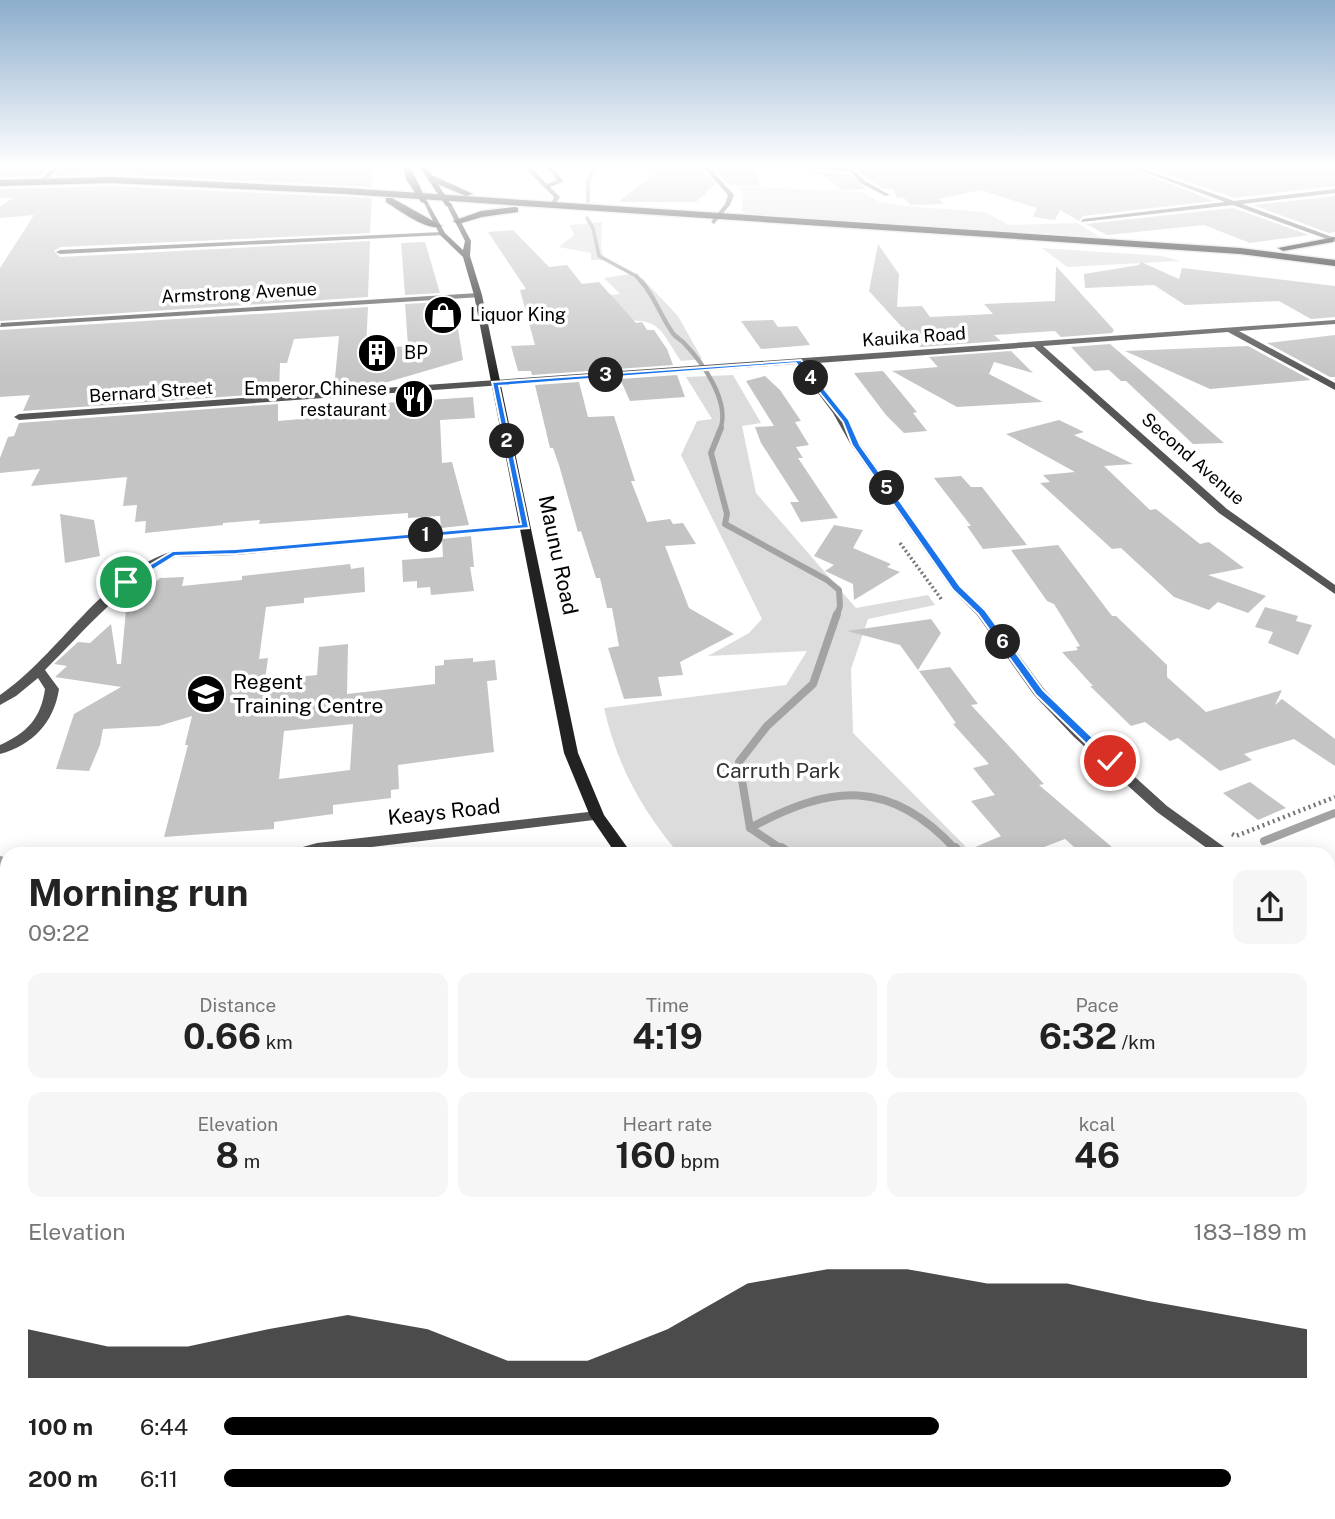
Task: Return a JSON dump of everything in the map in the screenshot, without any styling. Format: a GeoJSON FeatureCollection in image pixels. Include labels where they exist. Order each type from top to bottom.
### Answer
{"type":"FeatureCollection","features":[{"type":"Feature","properties":{"kind":"highway"},"geometry":{"type":"LineString","coordinates":[[972,237],[1334,264]]}},
{"type":"Feature","properties":{"kind":"highway"},"geometry":{"type":"LineString","coordinates":[[992,237],[1219,250],[1334,264]]}},
{"type":"Feature","properties":{"kind":"highway"},"geometry":{"type":"LineString","coordinates":[[1219,250],[1287,248],[1334,242]]}},
{"type":"Feature","properties":{"kind":"highway"},"geometry":{"type":"LineString","coordinates":[[1334,242],[1326,251],[1334,264]]}},
{"type":"Feature","properties":{"kind":"main road"},"geometry":{"type":"LineString","coordinates":[[445,237],[466,256]]}},
{"type":"Feature","properties":{"kind":"main road","name":"Maunu Road"},"geometry":{"type":"LineString","coordinates":[[466,237],[468,241],[466,256],[478,295],[571,753],[597,816],[619,847]]}},
{"type":"Feature","properties":{"kind":"street"},"geometry":{"type":"LineString","coordinates":[[60,252],[320,237]]}},
{"type":"Feature","properties":{"kind":"street","name":"Armstrong Avenue"},"geometry":{"type":"LineString","coordinates":[[1,325],[478,295]]}},
{"type":"Feature","properties":{"kind":"street","name":"Kauika Road"},"geometry":{"type":"LineString","coordinates":[[495,384],[723,365],[1335,322]]}},
{"type":"Feature","properties":{"kind":"street"},"geometry":{"type":"LineString","coordinates":[[1228,330],[1335,387]]}},
{"type":"Feature","properties":{"kind":"street","name":"Second Avenue"},"geometry":{"type":"LineString","coordinates":[[1036,344],[1223,511],[1335,590]]}},
{"type":"Feature","properties":{"kind":"street"},"geometry":{"type":"LineString","coordinates":[[798,361],[846,422],[856,445],[957,588],[981,612],[1039,692],[1079,734],[1162,809],[1216,847]]}},
{"type":"Feature","properties":{"kind":"street","name":"Bernard Street"},"geometry":{"type":"LineString","coordinates":[[19,417],[495,384]]}},
{"type":"Feature","properties":{"kind":"street"},"geometry":{"type":"LineString","coordinates":[[0,701],[39,670],[85,620],[126,582],[173,554],[236,552],[526,526]]}},
{"type":"Feature","properties":{"kind":"street"},"geometry":{"type":"LineString","coordinates":[[0,750],[27,737],[45,717],[52,689],[39,670]]}},
{"type":"Feature","properties":{"kind":"street","name":"Keays Road"},"geometry":{"type":"LineString","coordinates":[[326,847],[597,816]]}},
{"type":"Feature","properties":{"kind":"path"},"geometry":{"type":"LineString","coordinates":[[1226,830],[1236,836],[1335,797]]}},
{"type":"Feature","properties":{"kind":"green space"},"geometry":{"type":"Polygon","coordinates":[[[572,237],[601,237],[603,256],[610,260],[591,260],[591,253],[559,247],[572,237]]]}},
{"type":"Feature","properties":{"kind":"green space"},"geometry":{"type":"Polygon","coordinates":[[[1042,248],[1162,256],[1180,261],[1067,267],[1042,248]]]}},
{"type":"Feature","properties":{"kind":"green space"},"geometry":{"type":"Polygon","coordinates":[[[637,273],[678,316],[702,359],[681,361],[663,333],[652,324],[644,321],[620,321],[610,295],[620,294],[604,278],[637,273]]]}},
{"type":"Feature","properties":{"kind":"green space","name":"Carruth Park"},"geometry":{"type":"Polygon","coordinates":[[[733,375],[761,423],[742,426],[756,493],[856,608],[928,595],[935,605],[868,619],[851,669],[853,733],[966,847],[673,847],[642,803],[623,767],[604,708],[786,685],[807,651],[708,656],[749,633],[762,619],[681,455],[697,421],[712,419],[686,377],[733,375]]]}},
{"type":"Feature","properties":{"kind":"building"},"geometry":{"type":"Polygon","coordinates":[[[20,237],[284,237],[60,247],[54,251],[60,257],[370,241],[368,297],[0,321],[0,268],[20,237]]]}},
{"type":"Feature","properties":{"kind":"building"},"geometry":{"type":"Polygon","coordinates":[[[491,237],[520,237],[549,267],[567,265],[582,284],[599,282],[636,323],[642,322],[647,330],[654,330],[667,349],[673,365],[532,375],[531,371],[518,371],[511,346],[535,345],[520,290],[526,289],[491,237]]]}},
{"type":"Feature","properties":{"kind":"building"},"geometry":{"type":"Polygon","coordinates":[[[1234,237],[1295,237],[1250,243],[1234,237]]]}},
{"type":"Feature","properties":{"kind":"building"},"geometry":{"type":"Polygon","coordinates":[[[425,242],[440,293],[405,295],[401,243],[425,242]]]}},
{"type":"Feature","properties":{"kind":"building"},"geometry":{"type":"Polygon","coordinates":[[[878,244],[899,274],[897,307],[922,306],[930,317],[993,314],[984,304],[1055,301],[1056,266],[1114,330],[1112,333],[1061,337],[1055,331],[994,335],[1001,341],[920,347],[869,291],[878,244]]]}},
{"type":"Feature","properties":{"kind":"building"},"geometry":{"type":"Polygon","coordinates":[[[1141,262],[1179,279],[1182,268],[1335,286],[1335,317],[1311,319],[1279,301],[1185,305],[1154,285],[1085,288],[1084,274],[1139,265],[1141,262]]]}},
{"type":"Feature","properties":{"kind":"building"},"geometry":{"type":"Polygon","coordinates":[[[454,303],[463,360],[374,386],[334,389],[339,336],[294,339],[287,363],[280,363],[279,393],[23,411],[30,395],[0,397],[0,330],[368,307],[366,349],[408,346],[405,304],[454,303]]]}},
{"type":"Feature","properties":{"kind":"building"},"geometry":{"type":"Polygon","coordinates":[[[773,320],[778,327],[797,326],[810,345],[761,349],[741,321],[773,320]]]}},
{"type":"Feature","properties":{"kind":"building"},"geometry":{"type":"Polygon","coordinates":[[[1335,335],[1335,377],[1330,377],[1267,343],[1335,335]]]}},
{"type":"Feature","properties":{"kind":"building"},"geometry":{"type":"Polygon","coordinates":[[[1110,344],[1224,443],[1193,444],[1126,381],[1121,381],[1109,370],[1094,371],[1071,347],[1110,344]]]}},
{"type":"Feature","properties":{"kind":"building"},"geometry":{"type":"Polygon","coordinates":[[[1248,346],[1311,380],[1210,389],[1125,351],[1248,346]]]}},
{"type":"Feature","properties":{"kind":"building"},"geometry":{"type":"Polygon","coordinates":[[[1011,351],[1033,373],[994,362],[989,374],[1043,402],[957,407],[892,371],[938,367],[929,357],[1011,351]]]}},
{"type":"Feature","properties":{"kind":"building"},"geometry":{"type":"Polygon","coordinates":[[[883,371],[917,412],[913,413],[927,431],[904,433],[886,415],[854,373],[883,371]]]}},
{"type":"Feature","properties":{"kind":"building"},"geometry":{"type":"Polygon","coordinates":[[[677,375],[685,397],[630,401],[620,379],[677,375]]]}},
{"type":"Feature","properties":{"kind":"building"},"geometry":{"type":"Polygon","coordinates":[[[765,376],[780,390],[801,421],[795,422],[809,445],[796,447],[803,458],[798,458],[838,518],[801,522],[790,502],[799,502],[761,443],[755,427],[774,426],[746,381],[765,376]]]}},
{"type":"Feature","properties":{"kind":"building"},"geometry":{"type":"Polygon","coordinates":[[[579,382],[588,417],[614,416],[635,481],[631,481],[647,522],[670,519],[673,524],[683,523],[696,544],[665,546],[689,608],[734,634],[680,662],[683,675],[658,677],[662,696],[624,699],[608,648],[619,646],[612,608],[607,608],[600,578],[596,578],[581,531],[578,532],[559,465],[553,448],[550,448],[535,385],[579,382]]]}},
{"type":"Feature","properties":{"kind":"building"},"geometry":{"type":"Polygon","coordinates":[[[473,397],[475,418],[440,420],[442,463],[452,462],[469,525],[441,528],[440,516],[408,518],[408,513],[259,524],[260,520],[145,533],[146,521],[135,522],[137,505],[123,506],[127,477],[31,486],[40,469],[0,473],[0,458],[8,437],[14,436],[19,423],[278,404],[278,421],[323,417],[325,407],[473,397]]]}},
{"type":"Feature","properties":{"kind":"building"},"geometry":{"type":"Polygon","coordinates":[[[1059,420],[1084,432],[1074,435],[1133,464],[1104,466],[1150,510],[1156,509],[1200,544],[1209,542],[1244,568],[1208,575],[1266,596],[1248,613],[1218,602],[1209,610],[1174,597],[1121,548],[1112,549],[1040,483],[1050,482],[1043,475],[1075,472],[1006,434],[1059,420]]]}},
{"type":"Feature","properties":{"kind":"building"},"geometry":{"type":"Polygon","coordinates":[[[961,476],[971,487],[982,487],[1027,545],[983,549],[967,526],[971,526],[934,478],[961,476]]]}},
{"type":"Feature","properties":{"kind":"building"},"geometry":{"type":"Polygon","coordinates":[[[60,514],[94,520],[100,556],[65,563],[60,514]]]}},
{"type":"Feature","properties":{"kind":"building"},"geometry":{"type":"Polygon","coordinates":[[[834,525],[863,530],[853,548],[891,564],[887,567],[900,572],[854,600],[853,584],[825,571],[834,565],[814,556],[834,525]]]}},
{"type":"Feature","properties":{"kind":"building"},"geometry":{"type":"Polygon","coordinates":[[[471,536],[474,567],[470,567],[474,591],[431,595],[430,587],[417,588],[417,581],[403,582],[402,560],[443,557],[442,539],[471,536]]]}},
{"type":"Feature","properties":{"kind":"building"},"geometry":{"type":"Polygon","coordinates":[[[1058,545],[1112,616],[1116,616],[1167,665],[1167,677],[1206,712],[1282,690],[1275,705],[1282,699],[1335,739],[1335,766],[1294,739],[1244,754],[1252,760],[1220,771],[1178,738],[1170,741],[1145,722],[1131,726],[1090,686],[1093,686],[1062,652],[1078,650],[1076,647],[1080,646],[1054,604],[1047,601],[1011,550],[1058,545]]]}},
{"type":"Feature","properties":{"kind":"building"},"geometry":{"type":"Polygon","coordinates":[[[350,564],[351,569],[364,567],[365,592],[304,598],[304,603],[266,607],[259,659],[268,658],[265,680],[317,675],[319,647],[348,644],[347,694],[435,684],[435,666],[444,665],[444,660],[495,660],[497,680],[487,681],[494,752],[398,765],[399,789],[391,790],[391,798],[333,805],[333,814],[274,822],[274,829],[164,837],[188,745],[185,745],[192,716],[159,726],[103,729],[100,745],[89,771],[56,769],[74,714],[121,687],[55,677],[67,666],[54,664],[78,642],[90,643],[111,624],[117,664],[121,664],[126,610],[160,578],[184,577],[182,586],[242,580],[242,576],[350,564]],[[353,724],[284,731],[279,779],[350,770],[353,724]]]}},
{"type":"Feature","properties":{"kind":"building"},"geometry":{"type":"Polygon","coordinates":[[[1265,607],[1298,616],[1296,621],[1312,625],[1298,655],[1268,643],[1273,632],[1255,627],[1265,607]]]}},
{"type":"Feature","properties":{"kind":"building"},"geometry":{"type":"Polygon","coordinates":[[[931,619],[941,633],[918,670],[900,645],[847,631],[931,619]]]}},
{"type":"Feature","properties":{"kind":"building"},"geometry":{"type":"Polygon","coordinates":[[[950,667],[978,704],[971,705],[1044,784],[1039,785],[1112,847],[1074,847],[1065,839],[1044,847],[975,847],[1001,836],[971,801],[995,795],[973,768],[989,764],[953,724],[956,723],[919,671],[950,667]]]}},
{"type":"Feature","properties":{"kind":"building"},"geometry":{"type":"Polygon","coordinates":[[[1250,782],[1286,808],[1258,820],[1223,793],[1250,782]]]}},
{"type":"Feature","properties":{"kind":"waterway"},"geometry":{"type":"LineString","coordinates":[[595,237],[599,256],[636,276],[642,283]]}},
{"type":"Feature","properties":{"kind":"waterway"},"geometry":{"type":"LineString","coordinates":[[641,281],[673,334],[691,351],[713,383],[722,407],[720,430]]}},
{"type":"Feature","properties":{"kind":"waterway"},"geometry":{"type":"LineString","coordinates":[[721,428],[711,453],[727,514],[725,524],[827,580],[839,590],[840,606],[837,615]]}},
{"type":"Feature","properties":{"kind":"waterway"},"geometry":{"type":"LineString","coordinates":[[750,828],[739,762],[767,726],[813,684],[837,614]]}},
{"type":"Feature","properties":{"kind":"waterway"},"geometry":{"type":"LineString","coordinates":[[750,828],[807,803],[833,797],[858,796],[883,800],[907,810],[931,826],[953,847]]}},
{"type":"Feature","properties":{"kind":"waterway"},"geometry":{"type":"LineString","coordinates":[[1264,841],[1335,813]]}},
{"type":"Feature","properties":{"kind":"waterway"},"geometry":{"type":"LineString","coordinates":[[750,828],[778,847]]}},
{"type":"Feature","properties":{"kind":"place","name":"Liquor King"},"geometry":{"type":"Point","coordinates":[443,315]}},
{"type":"Feature","properties":{"kind":"place","name":"BP"},"geometry":{"type":"Point","coordinates":[377,353]}},
{"type":"Feature","properties":{"kind":"place","name":"Emperor Chinese restaurant"},"geometry":{"type":"Point","coordinates":[414,399]}},
{"type":"Feature","properties":{"kind":"place","name":"Regent Training Centre"},"geometry":{"type":"Point","coordinates":[206,694]}},
{"type":"Feature","properties":{"kind":"route"},"geometry":{"type":"LineString","coordinates":[[126,582],[157,561],[173,554],[236,552],[526,526],[495,384],[798,361],[834,404],[856,445],[957,588],[981,612],[1039,692],[1079,734],[1110,761]]}}]}
